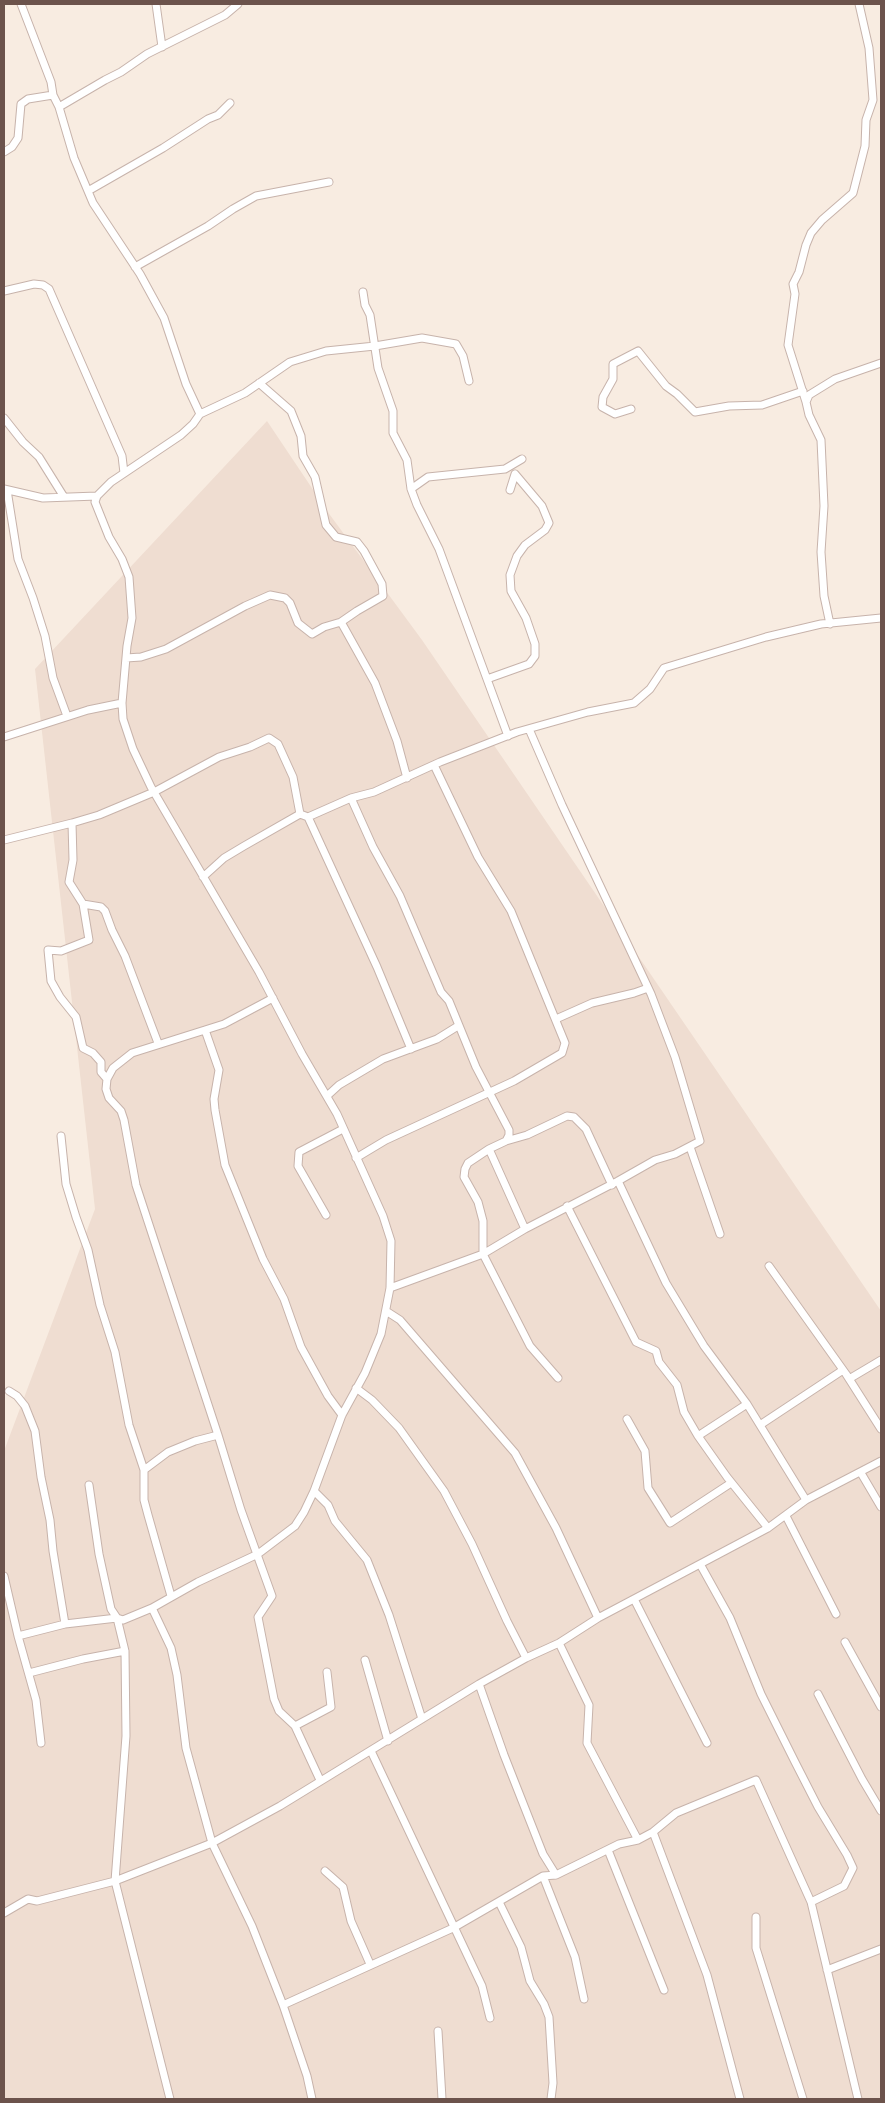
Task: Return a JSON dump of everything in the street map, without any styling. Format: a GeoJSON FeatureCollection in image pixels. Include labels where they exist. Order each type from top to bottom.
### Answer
{"type":"FeatureCollection","features":[{"type":"Feature","properties":{"kind":"street"},"geometry":{"type":"LineString","coordinates":[[21,4],[51,82],[53,95],[59,107],[74,158],[93,203],[135,267],[164,318],[186,384],[200,414]]}},
{"type":"Feature","properties":{"kind":"street"},"geometry":{"type":"LineString","coordinates":[[156,4],[162,47]]}},
{"type":"Feature","properties":{"kind":"street"},"geometry":{"type":"LineString","coordinates":[[59,107],[162,47],[225,15],[238,4]]}},
{"type":"Feature","properties":{"kind":"street"},"geometry":{"type":"LineString","coordinates":[[830,624],[824,596],[821,552],[824,506],[821,440],[809,415],[788,345],[794,294],[793,284],[799,272],[806,244],[811,233],[822,220],[853,193],[865,146],[866,120],[873,100],[869,48],[859,4]]}},
{"type":"Feature","properties":{"kind":"street"},"geometry":{"type":"LineString","coordinates":[[4,152],[12,147],[18,138],[21,104],[28,99],[53,95]]}},
{"type":"Feature","properties":{"kind":"street"},"geometry":{"type":"LineString","coordinates":[[88,191],[163,148],[208,119],[218,115],[230,103]]}},
{"type":"Feature","properties":{"kind":"street"},"geometry":{"type":"LineString","coordinates":[[135,267],[208,226],[256,196],[329,182]]}},
{"type":"Feature","properties":{"kind":"street"},"geometry":{"type":"LineString","coordinates":[[4,291],[34,284],[43,285],[49,289],[59,316],[122,456],[124,473]]}},
{"type":"Feature","properties":{"kind":"street"},"geometry":{"type":"LineString","coordinates":[[364,292],[365,305],[370,315],[378,368],[393,411],[393,433],[407,460],[411,489],[417,505],[440,549],[508,736]]}},
{"type":"Feature","properties":{"kind":"street"},"geometry":{"type":"LineString","coordinates":[[18,1636],[65,1624],[117,1618],[123,1620],[152,1608],[172,1596],[258,1554],[295,1526],[314,1491],[342,1415],[369,1365],[382,1334],[390,1288],[391,1241],[383,1216],[343,1129],[273,998],[154,792],[133,749],[123,719],[122,703],[132,618],[128,577],[99,515],[95,502],[97,496],[124,473],[181,435],[193,424],[200,414],[245,393],[290,362],[326,351],[375,346],[422,338],[456,344],[463,356],[469,381]]}},
{"type":"Feature","properties":{"kind":"street"},"geometry":{"type":"LineString","coordinates":[[631,409],[615,414],[602,407],[603,397],[612,379],[613,364],[638,351],[666,386],[695,412],[729,406],[762,405],[803,391]]}},
{"type":"Feature","properties":{"kind":"street"},"geometry":{"type":"LineString","coordinates":[[806,402],[809,395],[835,379],[881,363]]}},
{"type":"Feature","properties":{"kind":"street"},"geometry":{"type":"LineString","coordinates":[[126,658],[141,657],[166,649],[245,606],[270,595],[285,598],[290,603],[298,623],[312,634],[324,627],[340,622],[383,596],[382,584],[357,542],[336,537],[326,525],[315,477],[303,456],[301,436],[291,411],[259,383]]}},
{"type":"Feature","properties":{"kind":"street"},"geometry":{"type":"LineString","coordinates":[[4,418],[23,442],[39,457],[64,497]]}},
{"type":"Feature","properties":{"kind":"street"},"geometry":{"type":"LineString","coordinates":[[411,489],[418,482],[428,477],[505,469],[522,459]]}},
{"type":"Feature","properties":{"kind":"street"},"geometry":{"type":"LineString","coordinates":[[488,679],[529,664],[535,656],[535,644],[526,618],[512,592],[510,575],[517,556],[525,545],[545,530],[548,524],[542,506],[515,474],[510,490]]}},
{"type":"Feature","properties":{"kind":"street"},"geometry":{"type":"LineString","coordinates":[[67,716],[53,678],[45,636],[34,598],[18,559],[6,489],[43,498],[97,496]]}},
{"type":"Feature","properties":{"kind":"street"},"geometry":{"type":"LineString","coordinates":[[300,814],[308,817],[351,798],[374,792],[434,765],[529,729],[588,712],[634,703],[650,689],[664,668],[766,637],[830,624],[881,618]]}},
{"type":"Feature","properties":{"kind":"street"},"geometry":{"type":"LineString","coordinates":[[340,622],[375,683],[397,741],[407,778]]}},
{"type":"Feature","properties":{"kind":"street"},"geometry":{"type":"LineString","coordinates":[[4,737],[67,716],[122,703]]}},
{"type":"Feature","properties":{"kind":"street"},"geometry":{"type":"LineString","coordinates":[[390,1288],[483,1254],[567,1206],[615,1183],[655,1160],[690,1147],[700,1141],[694,1115],[675,1056],[648,988],[562,805],[529,729]]}},
{"type":"Feature","properties":{"kind":"street"},"geometry":{"type":"LineString","coordinates":[[4,840],[99,815],[154,792],[219,757],[250,747],[269,738],[278,744],[293,777],[300,814]]}},
{"type":"Feature","properties":{"kind":"street"},"geometry":{"type":"LineString","coordinates":[[356,1158],[386,1140],[490,1094],[562,1053],[566,1043],[511,911],[478,857],[434,765]]}},
{"type":"Feature","properties":{"kind":"street"},"geometry":{"type":"LineString","coordinates":[[351,798],[400,896],[442,992],[449,1002],[458,1026],[509,1130],[506,1140]]}},
{"type":"Feature","properties":{"kind":"street"},"geometry":{"type":"LineString","coordinates":[[203,877],[224,858],[300,814]]}},
{"type":"Feature","properties":{"kind":"street"},"geometry":{"type":"LineString","coordinates":[[308,817],[377,967],[411,1049]]}},
{"type":"Feature","properties":{"kind":"street"},"geometry":{"type":"LineString","coordinates":[[72,823],[73,860],[69,882],[83,904],[89,940],[61,951],[48,950],[51,981],[60,997],[76,1017],[83,1048],[93,1053],[101,1062],[102,1072],[107,1079]]}},
{"type":"Feature","properties":{"kind":"street"},"geometry":{"type":"LineString","coordinates":[[83,904],[101,907],[105,911],[125,956],[158,1043]]}},
{"type":"Feature","properties":{"kind":"street"},"geometry":{"type":"LineString","coordinates":[[556,1018],[592,1003],[648,988]]}},
{"type":"Feature","properties":{"kind":"street"},"geometry":{"type":"LineString","coordinates":[[273,998],[224,1024],[158,1043],[132,1053],[113,1068],[107,1079],[106,1090],[109,1098],[121,1111],[124,1120],[136,1186],[218,1434],[241,1510],[272,1596],[258,1617],[274,1699],[279,1711],[295,1726],[320,1780]]}},
{"type":"Feature","properties":{"kind":"street"},"geometry":{"type":"LineString","coordinates":[[327,1096],[339,1085],[383,1059],[437,1039],[458,1026]]}},
{"type":"Feature","properties":{"kind":"street"},"geometry":{"type":"LineString","coordinates":[[204,1030],[219,1070],[214,1110],[226,1165],[263,1259],[284,1298],[302,1347],[328,1396],[342,1415]]}},
{"type":"Feature","properties":{"kind":"street"},"geometry":{"type":"LineString","coordinates":[[558,1378],[530,1346],[483,1254],[484,1221],[478,1202],[464,1177],[468,1163],[489,1149],[506,1140],[527,1135],[567,1116],[574,1117],[586,1129],[666,1284],[704,1346],[747,1404],[806,1500]]}},
{"type":"Feature","properties":{"kind":"street"},"geometry":{"type":"LineString","coordinates":[[326,1215],[298,1166],[299,1152],[343,1129]]}},
{"type":"Feature","properties":{"kind":"street"},"geometry":{"type":"LineString","coordinates":[[61,1136],[66,1184],[88,1250],[100,1305],[115,1352],[128,1425],[144,1470],[146,1508],[172,1596]]}},
{"type":"Feature","properties":{"kind":"street"},"geometry":{"type":"LineString","coordinates":[[690,1147],[720,1234]]}},
{"type":"Feature","properties":{"kind":"street"},"geometry":{"type":"LineString","coordinates":[[489,1149],[525,1229]]}},
{"type":"Feature","properties":{"kind":"street"},"geometry":{"type":"LineString","coordinates":[[567,1206],[636,1342],[656,1351],[659,1362],[677,1385],[684,1412],[698,1436],[731,1483],[768,1528]]}},
{"type":"Feature","properties":{"kind":"street"},"geometry":{"type":"LineString","coordinates":[[769,1266],[843,1370],[881,1430]]}},
{"type":"Feature","properties":{"kind":"street"},"geometry":{"type":"LineString","coordinates":[[386,1311],[400,1320],[515,1453],[556,1528],[598,1618]]}},
{"type":"Feature","properties":{"kind":"street"},"geometry":{"type":"LineString","coordinates":[[849,1379],[881,1360]]}},
{"type":"Feature","properties":{"kind":"street"},"geometry":{"type":"LineString","coordinates":[[760,1425],[843,1370]]}},
{"type":"Feature","properties":{"kind":"street"},"geometry":{"type":"LineString","coordinates":[[356,1388],[372,1400],[399,1428],[444,1491],[472,1544],[526,1658]]}},
{"type":"Feature","properties":{"kind":"street"},"geometry":{"type":"LineString","coordinates":[[9,1391],[17,1396],[25,1406],[35,1431],[40,1477],[50,1520],[65,1624]]}},
{"type":"Feature","properties":{"kind":"street"},"geometry":{"type":"LineString","coordinates":[[698,1436],[747,1404]]}},
{"type":"Feature","properties":{"kind":"street"},"geometry":{"type":"LineString","coordinates":[[627,1419],[645,1451],[648,1488],[670,1523],[731,1483]]}},
{"type":"Feature","properties":{"kind":"street"},"geometry":{"type":"LineString","coordinates":[[144,1470],[168,1452],[218,1434]]}},
{"type":"Feature","properties":{"kind":"street"},"geometry":{"type":"LineString","coordinates":[[4,1913],[28,1899],[36,1901],[115,1881],[212,1843],[280,1806],[479,1684],[526,1658],[559,1643],[598,1618],[768,1528],[806,1500],[881,1461]]}},
{"type":"Feature","properties":{"kind":"street"},"geometry":{"type":"LineString","coordinates":[[861,1473],[881,1507]]}},
{"type":"Feature","properties":{"kind":"street"},"geometry":{"type":"LineString","coordinates":[[89,1485],[99,1554],[109,1600],[113,1614],[117,1618],[125,1651],[126,1736],[115,1881],[170,2099]]}},
{"type":"Feature","properties":{"kind":"street"},"geometry":{"type":"LineString","coordinates":[[314,1491],[328,1505],[335,1521],[367,1560],[389,1615],[422,1720]]}},
{"type":"Feature","properties":{"kind":"street"},"geometry":{"type":"LineString","coordinates":[[786,1516],[836,1614]]}},
{"type":"Feature","properties":{"kind":"street"},"geometry":{"type":"LineString","coordinates":[[700,1564],[730,1618],[761,1694],[818,1807],[847,1855],[852,1868],[844,1886],[811,1902]]}},
{"type":"Feature","properties":{"kind":"street"},"geometry":{"type":"LineString","coordinates":[[4,1576],[6,1593],[30,1673],[36,1700],[41,1743]]}},
{"type":"Feature","properties":{"kind":"street"},"geometry":{"type":"LineString","coordinates":[[634,1599],[706,1743]]}},
{"type":"Feature","properties":{"kind":"street"},"geometry":{"type":"LineString","coordinates":[[152,1608],[171,1648],[177,1675],[186,1748],[212,1843],[252,1926],[283,2005],[307,2076],[312,2099]]}},
{"type":"Feature","properties":{"kind":"street"},"geometry":{"type":"LineString","coordinates":[[845,1642],[881,1707]]}},
{"type":"Feature","properties":{"kind":"street"},"geometry":{"type":"LineString","coordinates":[[559,1643],[589,1706],[586,1743],[638,1840]]}},
{"type":"Feature","properties":{"kind":"street"},"geometry":{"type":"LineString","coordinates":[[30,1673],[83,1659],[125,1651]]}},
{"type":"Feature","properties":{"kind":"street"},"geometry":{"type":"LineString","coordinates":[[365,1660],[388,1741]]}},
{"type":"Feature","properties":{"kind":"street"},"geometry":{"type":"LineString","coordinates":[[295,1726],[331,1707],[328,1672]]}},
{"type":"Feature","properties":{"kind":"street"},"geometry":{"type":"LineString","coordinates":[[479,1684],[504,1755],[543,1854],[556,1875]]}},
{"type":"Feature","properties":{"kind":"street"},"geometry":{"type":"LineString","coordinates":[[818,1694],[862,1779],[881,1811]]}},
{"type":"Feature","properties":{"kind":"street"},"geometry":{"type":"LineString","coordinates":[[370,1751],[482,1986],[490,2018]]}},
{"type":"Feature","properties":{"kind":"street"},"geometry":{"type":"LineString","coordinates":[[283,2005],[453,1928],[543,1876],[556,1875],[619,1844],[638,1840],[653,1832],[676,1813],[756,1780],[811,1902],[858,2099]]}},
{"type":"Feature","properties":{"kind":"street"},"geometry":{"type":"LineString","coordinates":[[653,1832],[707,1975],[740,2099]]}},
{"type":"Feature","properties":{"kind":"street"},"geometry":{"type":"LineString","coordinates":[[608,1850],[664,1990]]}},
{"type":"Feature","properties":{"kind":"street"},"geometry":{"type":"LineString","coordinates":[[325,1871],[343,1887],[351,1921],[370,1964]]}},
{"type":"Feature","properties":{"kind":"street"},"geometry":{"type":"LineString","coordinates":[[543,1876],[575,1957],[584,1999]]}},
{"type":"Feature","properties":{"kind":"street"},"geometry":{"type":"LineString","coordinates":[[499,1902],[521,1948],[530,1981],[544,2004],[549,2017],[553,2083],[551,2099]]}},
{"type":"Feature","properties":{"kind":"street"},"geometry":{"type":"LineString","coordinates":[[756,1917],[756,1948],[803,2099]]}},
{"type":"Feature","properties":{"kind":"street"},"geometry":{"type":"LineString","coordinates":[[828,1970],[881,1949]]}},
{"type":"Feature","properties":{"kind":"street"},"geometry":{"type":"LineString","coordinates":[[438,2031],[442,2099]]}},
{"type":"Feature","properties":{"kind":"shaded area"},"geometry":{"type":"Polygon","coordinates":[[[267,421],[330,515],[422,640],[881,1311],[881,2099],[4,2099],[4,1451],[95,1209],[35,669],[267,421]]]}}]}
